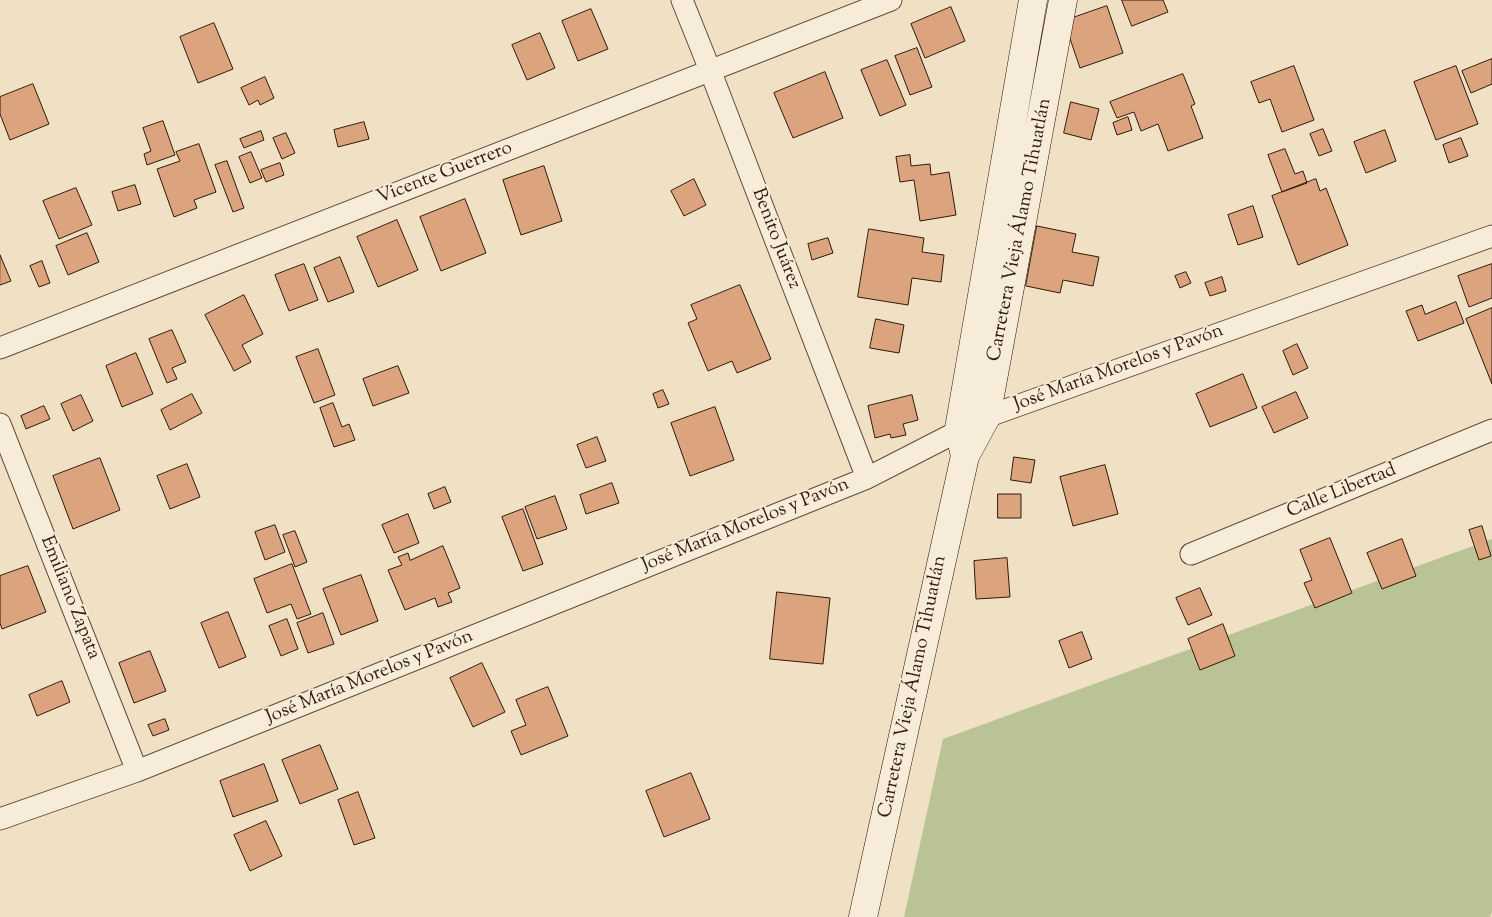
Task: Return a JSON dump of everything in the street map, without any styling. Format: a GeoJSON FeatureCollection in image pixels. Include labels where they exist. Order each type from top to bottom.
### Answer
{"type":"FeatureCollection","features":[{"type":"Feature","properties":{"kind":"main road","name":"Carretera Vieja Álamo Tihuatlán"},"geometry":{"type":"LineString","coordinates":[[965,456],[959,429],[1033,0]]}},
{"type":"Feature","properties":{"kind":"main road","name":"Carretera Vieja Álamo Tihuatlán"},"geometry":{"type":"LineString","coordinates":[[863,917],[965,456],[986,417],[1064,0]]}},
{"type":"Feature","properties":{"kind":"street","name":"Benito Juárez"},"geometry":{"type":"LineString","coordinates":[[682,0],[867,478]]}},
{"type":"Feature","properties":{"kind":"street","name":"Vicente Guerrero"},"geometry":{"type":"LineString","coordinates":[[0,348],[891,0]]}},
{"type":"Feature","properties":{"kind":"street","name":"José María Morelos y Pavón"},"geometry":{"type":"LineString","coordinates":[[0,819],[137,771],[867,478],[959,429],[986,417],[1492,236]]}},
{"type":"Feature","properties":{"kind":"street","name":"Emiliano Zapata"},"geometry":{"type":"LineString","coordinates":[[0,424],[137,771]]}},
{"type":"Feature","properties":{"kind":"street","name":"Calle Libertad"},"geometry":{"type":"LineString","coordinates":[[1191,554],[1492,430]]}},
{"type":"Feature","properties":{"kind":"green space"},"geometry":{"type":"Polygon","coordinates":[[[1492,539],[1492,912],[1490,917],[904,917],[943,739],[1492,539]]]}},
{"type":"Feature","properties":{"kind":"building"},"geometry":{"type":"Polygon","coordinates":[[[1122,0],[1163,0],[1168,12],[1132,26],[1122,0]]]}},
{"type":"Feature","properties":{"kind":"building"},"geometry":{"type":"Polygon","coordinates":[[[1107,6],[1123,53],[1080,68],[1064,21],[1107,6]]]}},
{"type":"Feature","properties":{"kind":"building"},"geometry":{"type":"Polygon","coordinates":[[[951,7],[965,41],[925,58],[911,24],[951,7]]]}},
{"type":"Feature","properties":{"kind":"building"},"geometry":{"type":"Polygon","coordinates":[[[591,9],[608,49],[578,61],[562,21],[591,9]]]}},
{"type":"Feature","properties":{"kind":"building"},"geometry":{"type":"Polygon","coordinates":[[[214,23],[233,69],[198,83],[180,37],[214,23]]]}},
{"type":"Feature","properties":{"kind":"building"},"geometry":{"type":"Polygon","coordinates":[[[540,33],[555,68],[527,80],[512,45],[540,33]]]}},
{"type":"Feature","properties":{"kind":"building"},"geometry":{"type":"Polygon","coordinates":[[[917,48],[932,87],[910,95],[895,56],[917,48]]]}},
{"type":"Feature","properties":{"kind":"building"},"geometry":{"type":"Polygon","coordinates":[[[1492,59],[1492,84],[1471,93],[1462,71],[1492,59]]]}},
{"type":"Feature","properties":{"kind":"building"},"geometry":{"type":"Polygon","coordinates":[[[887,60],[906,105],[880,116],[861,70],[887,60]]]}},
{"type":"Feature","properties":{"kind":"building"},"geometry":{"type":"Polygon","coordinates":[[[1294,66],[1314,120],[1282,132],[1270,99],[1259,103],[1251,82],[1294,66]]]}},
{"type":"Feature","properties":{"kind":"building"},"geometry":{"type":"Polygon","coordinates":[[[1456,66],[1478,124],[1436,140],[1414,82],[1456,66]]]}},
{"type":"Feature","properties":{"kind":"building"},"geometry":{"type":"Polygon","coordinates":[[[825,72],[843,118],[793,138],[774,93],[825,72]]]}},
{"type":"Feature","properties":{"kind":"building"},"geometry":{"type":"Polygon","coordinates":[[[1183,74],[1195,104],[1191,106],[1203,138],[1168,151],[1158,124],[1141,131],[1134,112],[1117,118],[1110,102],[1183,74]]]}},
{"type":"Feature","properties":{"kind":"building"},"geometry":{"type":"Polygon","coordinates":[[[265,77],[274,98],[260,105],[258,100],[249,105],[241,88],[265,77]]]}},
{"type":"Feature","properties":{"kind":"building"},"geometry":{"type":"Polygon","coordinates":[[[33,84],[49,124],[10,140],[0,114],[0,97],[33,84]]]}},
{"type":"Feature","properties":{"kind":"building"},"geometry":{"type":"Polygon","coordinates":[[[1071,102],[1099,109],[1091,140],[1064,133],[1071,102]]]}},
{"type":"Feature","properties":{"kind":"building"},"geometry":{"type":"Polygon","coordinates":[[[1128,117],[1132,130],[1117,135],[1113,123],[1128,117]]]}},
{"type":"Feature","properties":{"kind":"building"},"geometry":{"type":"Polygon","coordinates":[[[163,121],[175,155],[147,165],[144,154],[151,151],[143,128],[163,121]]]}},
{"type":"Feature","properties":{"kind":"building"},"geometry":{"type":"Polygon","coordinates":[[[364,122],[369,139],[338,147],[334,130],[364,122]]]}},
{"type":"Feature","properties":{"kind":"building"},"geometry":{"type":"Polygon","coordinates":[[[1323,129],[1332,151],[1319,156],[1310,134],[1323,129]]]}},
{"type":"Feature","properties":{"kind":"building"},"geometry":{"type":"Polygon","coordinates":[[[1385,130],[1396,161],[1366,173],[1354,142],[1385,130]]]}},
{"type":"Feature","properties":{"kind":"building"},"geometry":{"type":"Polygon","coordinates":[[[261,131],[264,140],[244,148],[240,139],[261,131]]]}},
{"type":"Feature","properties":{"kind":"building"},"geometry":{"type":"Polygon","coordinates":[[[286,133],[295,153],[282,159],[273,138],[286,133]]]}},
{"type":"Feature","properties":{"kind":"building"},"geometry":{"type":"Polygon","coordinates":[[[1461,138],[1468,156],[1449,163],[1443,145],[1461,138]]]}},
{"type":"Feature","properties":{"kind":"building"},"geometry":{"type":"Polygon","coordinates":[[[199,144],[216,192],[194,200],[197,208],[174,217],[157,169],[180,161],[176,152],[199,144]]]}},
{"type":"Feature","properties":{"kind":"building"},"geometry":{"type":"Polygon","coordinates":[[[1285,149],[1295,174],[1303,171],[1307,183],[1282,192],[1268,155],[1285,149]]]}},
{"type":"Feature","properties":{"kind":"building"},"geometry":{"type":"Polygon","coordinates":[[[251,152],[262,178],[250,183],[239,157],[251,152]]]}},
{"type":"Feature","properties":{"kind":"building"},"geometry":{"type":"Polygon","coordinates":[[[910,155],[911,166],[930,164],[931,175],[949,172],[956,215],[920,221],[914,180],[900,182],[896,157],[910,155]]]}},
{"type":"Feature","properties":{"kind":"building"},"geometry":{"type":"Polygon","coordinates":[[[227,161],[244,208],[233,212],[215,165],[227,161]]]}},
{"type":"Feature","properties":{"kind":"building"},"geometry":{"type":"Polygon","coordinates":[[[280,163],[284,175],[266,182],[261,170],[280,163]]]}},
{"type":"Feature","properties":{"kind":"building"},"geometry":{"type":"Polygon","coordinates":[[[544,166],[562,221],[521,235],[503,180],[544,166]]]}},
{"type":"Feature","properties":{"kind":"building"},"geometry":{"type":"Polygon","coordinates":[[[694,179],[706,205],[684,216],[671,191],[694,179]]]}},
{"type":"Feature","properties":{"kind":"building"},"geometry":{"type":"Polygon","coordinates":[[[1316,179],[1320,191],[1326,188],[1348,245],[1298,265],[1272,196],[1316,179]]]}},
{"type":"Feature","properties":{"kind":"building"},"geometry":{"type":"Polygon","coordinates":[[[135,185],[141,204],[118,211],[112,192],[135,185]]]}},
{"type":"Feature","properties":{"kind":"building"},"geometry":{"type":"Polygon","coordinates":[[[76,188],[92,225],[59,239],[43,201],[76,188]]]}},
{"type":"Feature","properties":{"kind":"building"},"geometry":{"type":"Polygon","coordinates":[[[465,199],[486,253],[441,271],[420,217],[465,199]]]}},
{"type":"Feature","properties":{"kind":"building"},"geometry":{"type":"Polygon","coordinates":[[[1253,206],[1263,237],[1238,245],[1228,215],[1253,206]]]}},
{"type":"Feature","properties":{"kind":"building"},"geometry":{"type":"Polygon","coordinates":[[[397,220],[418,270],[378,287],[357,237],[397,220]]]}},
{"type":"Feature","properties":{"kind":"building"},"geometry":{"type":"Polygon","coordinates":[[[1037,226],[1076,234],[1072,252],[1099,257],[1093,286],[1063,280],[1060,293],[1026,286],[1037,226]]]}},
{"type":"Feature","properties":{"kind":"building"},"geometry":{"type":"Polygon","coordinates":[[[869,229],[924,238],[922,252],[944,255],[941,282],[912,278],[908,305],[858,297],[869,229]]]}},
{"type":"Feature","properties":{"kind":"building"},"geometry":{"type":"Polygon","coordinates":[[[87,233],[99,262],[68,275],[56,246],[87,233]]]}},
{"type":"Feature","properties":{"kind":"building"},"geometry":{"type":"Polygon","coordinates":[[[828,238],[833,253],[812,260],[808,244],[828,238]]]}},
{"type":"Feature","properties":{"kind":"building"},"geometry":{"type":"Polygon","coordinates":[[[0,255],[11,281],[0,285],[0,255]]]}},
{"type":"Feature","properties":{"kind":"building"},"geometry":{"type":"Polygon","coordinates":[[[340,257],[354,292],[328,302],[314,268],[340,257]]]}},
{"type":"Feature","properties":{"kind":"building"},"geometry":{"type":"Polygon","coordinates":[[[42,261],[50,283],[39,287],[30,266],[42,261]]]}},
{"type":"Feature","properties":{"kind":"building"},"geometry":{"type":"Polygon","coordinates":[[[304,264],[318,300],[289,311],[275,275],[304,264]]]}},
{"type":"Feature","properties":{"kind":"building"},"geometry":{"type":"Polygon","coordinates":[[[1492,264],[1492,298],[1469,307],[1458,276],[1492,264]]]}},
{"type":"Feature","properties":{"kind":"building"},"geometry":{"type":"Polygon","coordinates":[[[1186,272],[1191,283],[1180,288],[1175,276],[1186,272]]]}},
{"type":"Feature","properties":{"kind":"building"},"geometry":{"type":"Polygon","coordinates":[[[1222,277],[1226,291],[1210,296],[1205,283],[1222,277]]]}},
{"type":"Feature","properties":{"kind":"building"},"geometry":{"type":"Polygon","coordinates":[[[740,285],[771,359],[737,373],[732,361],[708,371],[688,323],[697,319],[691,305],[740,285]]]}},
{"type":"Feature","properties":{"kind":"building"},"geometry":{"type":"Polygon","coordinates":[[[244,295],[263,334],[242,345],[251,362],[234,371],[205,315],[244,295]]]}},
{"type":"Feature","properties":{"kind":"building"},"geometry":{"type":"Polygon","coordinates":[[[1456,302],[1464,323],[1418,341],[1406,311],[1422,305],[1425,314],[1456,302]]]}},
{"type":"Feature","properties":{"kind":"building"},"geometry":{"type":"Polygon","coordinates":[[[1492,308],[1492,384],[1466,319],[1492,308]]]}},
{"type":"Feature","properties":{"kind":"building"},"geometry":{"type":"Polygon","coordinates":[[[876,319],[904,325],[899,353],[870,348],[876,319]]]}},
{"type":"Feature","properties":{"kind":"building"},"geometry":{"type":"Polygon","coordinates":[[[172,330],[186,362],[172,368],[177,379],[167,383],[149,339],[172,330]]]}},
{"type":"Feature","properties":{"kind":"building"},"geometry":{"type":"Polygon","coordinates":[[[1297,344],[1308,368],[1293,375],[1283,351],[1297,344]]]}},
{"type":"Feature","properties":{"kind":"building"},"geometry":{"type":"Polygon","coordinates":[[[318,349],[335,395],[314,403],[296,357],[318,349]]]}},
{"type":"Feature","properties":{"kind":"building"},"geometry":{"type":"Polygon","coordinates":[[[136,353],[153,394],[122,407],[106,366],[136,353]]]}},
{"type":"Feature","properties":{"kind":"building"},"geometry":{"type":"Polygon","coordinates":[[[398,366],[409,393],[373,406],[363,379],[398,366]]]}},
{"type":"Feature","properties":{"kind":"building"},"geometry":{"type":"Polygon","coordinates":[[[1243,374],[1257,408],[1210,427],[1196,394],[1243,374]]]}},
{"type":"Feature","properties":{"kind":"building"},"geometry":{"type":"Polygon","coordinates":[[[663,390],[669,404],[658,408],[653,394],[663,390]]]}},
{"type":"Feature","properties":{"kind":"building"},"geometry":{"type":"Polygon","coordinates":[[[1296,392],[1308,418],[1274,433],[1262,407],[1296,392]]]}},
{"type":"Feature","properties":{"kind":"building"},"geometry":{"type":"Polygon","coordinates":[[[192,394],[202,413],[170,430],[161,410],[192,394]]]}},
{"type":"Feature","properties":{"kind":"building"},"geometry":{"type":"Polygon","coordinates":[[[81,395],[93,421],[73,431],[61,404],[81,395]]]}},
{"type":"Feature","properties":{"kind":"building"},"geometry":{"type":"Polygon","coordinates":[[[912,395],[918,420],[903,424],[906,435],[891,438],[890,434],[875,438],[868,406],[912,395]]]}},
{"type":"Feature","properties":{"kind":"building"},"geometry":{"type":"Polygon","coordinates":[[[333,403],[342,427],[349,424],[355,440],[334,447],[320,408],[333,403]]]}},
{"type":"Feature","properties":{"kind":"building"},"geometry":{"type":"Polygon","coordinates":[[[44,406],[50,419],[26,429],[21,416],[44,406]]]}},
{"type":"Feature","properties":{"kind":"building"},"geometry":{"type":"Polygon","coordinates":[[[715,407],[734,460],[690,476],[671,423],[715,407]]]}},
{"type":"Feature","properties":{"kind":"building"},"geometry":{"type":"Polygon","coordinates":[[[597,437],[606,461],[586,468],[577,445],[597,437]]]}},
{"type":"Feature","properties":{"kind":"building"},"geometry":{"type":"Polygon","coordinates":[[[1014,457],[1035,460],[1031,483],[1011,480],[1014,457]]]}},
{"type":"Feature","properties":{"kind":"building"},"geometry":{"type":"Polygon","coordinates":[[[100,458],[120,510],[73,529],[53,476],[100,458]]]}},
{"type":"Feature","properties":{"kind":"building"},"geometry":{"type":"Polygon","coordinates":[[[187,464],[200,497],[170,509],[157,476],[187,464]]]}},
{"type":"Feature","properties":{"kind":"building"},"geometry":{"type":"Polygon","coordinates":[[[1105,465],[1118,514],[1073,526],[1060,477],[1105,465]]]}},
{"type":"Feature","properties":{"kind":"building"},"geometry":{"type":"Polygon","coordinates":[[[612,483],[619,503],[586,514],[580,495],[612,483]]]}},
{"type":"Feature","properties":{"kind":"building"},"geometry":{"type":"Polygon","coordinates":[[[445,487],[451,502],[434,509],[428,494],[445,487]]]}},
{"type":"Feature","properties":{"kind":"building"},"geometry":{"type":"Polygon","coordinates":[[[998,494],[1021,494],[1021,518],[998,518],[998,494]]]}},
{"type":"Feature","properties":{"kind":"building"},"geometry":{"type":"Polygon","coordinates":[[[555,496],[567,529],[537,539],[525,507],[555,496]]]}},
{"type":"Feature","properties":{"kind":"building"},"geometry":{"type":"Polygon","coordinates":[[[523,509],[543,564],[523,571],[502,517],[523,509]]]}},
{"type":"Feature","properties":{"kind":"building"},"geometry":{"type":"Polygon","coordinates":[[[408,514],[419,543],[394,553],[382,525],[408,514]]]}},
{"type":"Feature","properties":{"kind":"building"},"geometry":{"type":"Polygon","coordinates":[[[275,525],[285,552],[265,560],[255,532],[275,525]]]}},
{"type":"Feature","properties":{"kind":"building"},"geometry":{"type":"Polygon","coordinates":[[[1482,526],[1491,556],[1479,560],[1469,530],[1482,526]]]}},
{"type":"Feature","properties":{"kind":"building"},"geometry":{"type":"Polygon","coordinates":[[[295,531],[307,562],[295,567],[283,535],[295,531]]]}},
{"type":"Feature","properties":{"kind":"building"},"geometry":{"type":"Polygon","coordinates":[[[1330,538],[1352,593],[1315,608],[1304,583],[1312,580],[1300,550],[1330,538]]]}},
{"type":"Feature","properties":{"kind":"building"},"geometry":{"type":"Polygon","coordinates":[[[1402,539],[1416,576],[1382,589],[1367,553],[1402,539]]]}},
{"type":"Feature","properties":{"kind":"building"},"geometry":{"type":"Polygon","coordinates":[[[443,546],[460,588],[448,593],[452,602],[438,607],[435,598],[405,610],[388,570],[402,565],[398,557],[408,553],[410,560],[443,546]]]}},
{"type":"Feature","properties":{"kind":"building"},"geometry":{"type":"Polygon","coordinates":[[[1007,558],[1010,597],[976,599],[974,561],[1007,558]]]}},
{"type":"Feature","properties":{"kind":"building"},"geometry":{"type":"Polygon","coordinates":[[[292,564],[311,614],[297,619],[291,604],[267,613],[254,579],[292,564]]]}},
{"type":"Feature","properties":{"kind":"building"},"geometry":{"type":"Polygon","coordinates":[[[28,566],[46,612],[2,629],[0,623],[0,576],[28,566]]]}},
{"type":"Feature","properties":{"kind":"building"},"geometry":{"type":"Polygon","coordinates":[[[361,575],[378,621],[341,635],[323,589],[361,575]]]}},
{"type":"Feature","properties":{"kind":"building"},"geometry":{"type":"Polygon","coordinates":[[[1200,588],[1212,615],[1188,625],[1176,598],[1200,588]]]}},
{"type":"Feature","properties":{"kind":"building"},"geometry":{"type":"Polygon","coordinates":[[[777,592],[830,598],[823,664],[770,659],[777,592]]]}},
{"type":"Feature","properties":{"kind":"building"},"geometry":{"type":"Polygon","coordinates":[[[228,612],[246,657],[219,668],[201,623],[228,612]]]}},
{"type":"Feature","properties":{"kind":"building"},"geometry":{"type":"Polygon","coordinates":[[[323,613],[334,644],[308,653],[297,623],[323,613]]]}},
{"type":"Feature","properties":{"kind":"building"},"geometry":{"type":"Polygon","coordinates":[[[287,619],[298,649],[281,656],[269,626],[287,619]]]}},
{"type":"Feature","properties":{"kind":"building"},"geometry":{"type":"Polygon","coordinates":[[[1223,624],[1235,656],[1200,670],[1188,639],[1223,624]]]}},
{"type":"Feature","properties":{"kind":"building"},"geometry":{"type":"Polygon","coordinates":[[[1082,632],[1092,659],[1069,668],[1059,641],[1082,632]]]}},
{"type":"Feature","properties":{"kind":"building"},"geometry":{"type":"Polygon","coordinates":[[[150,651],[166,691],[134,703],[119,663],[150,651]]]}},
{"type":"Feature","properties":{"kind":"building"},"geometry":{"type":"Polygon","coordinates":[[[482,663],[505,712],[473,727],[450,678],[482,663]]]}},
{"type":"Feature","properties":{"kind":"building"},"geometry":{"type":"Polygon","coordinates":[[[62,681],[70,702],[37,716],[29,695],[62,681]]]}},
{"type":"Feature","properties":{"kind":"building"},"geometry":{"type":"Polygon","coordinates":[[[548,687],[568,736],[521,755],[511,731],[526,725],[516,700],[548,687]]]}},
{"type":"Feature","properties":{"kind":"building"},"geometry":{"type":"Polygon","coordinates":[[[165,719],[169,730],[153,736],[148,725],[165,719]]]}},
{"type":"Feature","properties":{"kind":"building"},"geometry":{"type":"Polygon","coordinates":[[[320,745],[338,789],[300,804],[282,760],[320,745]]]}},
{"type":"Feature","properties":{"kind":"building"},"geometry":{"type":"Polygon","coordinates":[[[264,764],[278,801],[233,817],[220,781],[264,764]]]}},
{"type":"Feature","properties":{"kind":"building"},"geometry":{"type":"Polygon","coordinates":[[[691,773],[710,819],[664,837],[646,791],[691,773]]]}},
{"type":"Feature","properties":{"kind":"building"},"geometry":{"type":"Polygon","coordinates":[[[358,792],[375,838],[354,845],[338,800],[358,792]]]}},
{"type":"Feature","properties":{"kind":"building"},"geometry":{"type":"Polygon","coordinates":[[[266,821],[282,856],[250,871],[234,835],[266,821]]]}}]}
